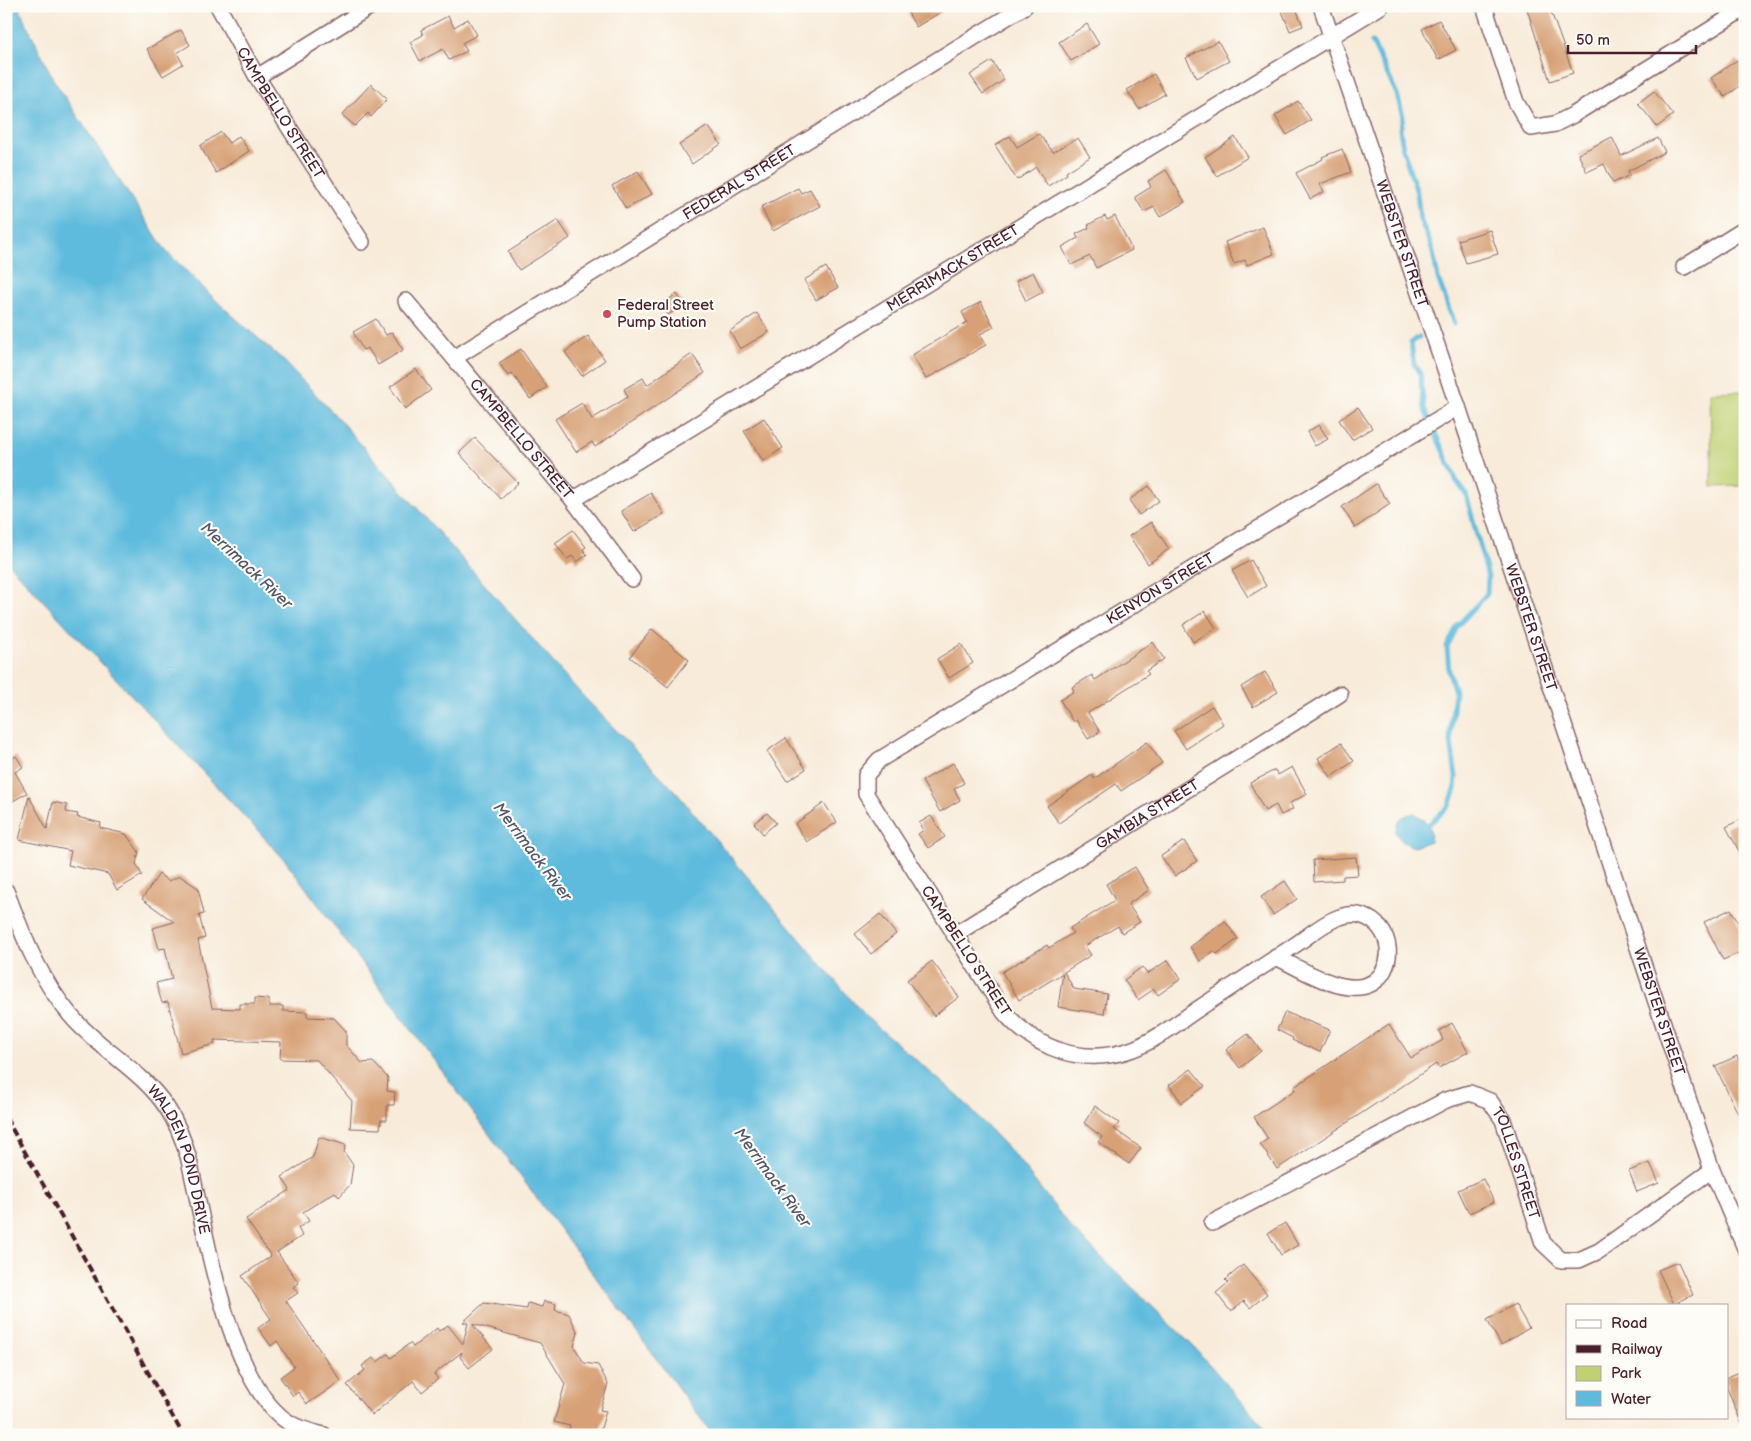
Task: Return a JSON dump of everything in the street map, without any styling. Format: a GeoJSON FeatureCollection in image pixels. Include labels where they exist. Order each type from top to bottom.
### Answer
{"type":"FeatureCollection","features":[{"type":"Feature","properties":{"kind":"street","name":"CAMPBELLO STREET"},"geometry":{"type":"LineString","coordinates":[[218,6],[257,76],[362,242]]}},
{"type":"Feature","properties":{"kind":"street"},"geometry":{"type":"LineString","coordinates":[[257,76],[371,6]]}},
{"type":"Feature","properties":{"kind":"street","name":"FEDERAL STREET"},"geometry":{"type":"LineString","coordinates":[[454,358],[1025,6]]}},
{"type":"Feature","properties":{"kind":"street","name":"WEBSTER STREET"},"geometry":{"type":"LineString","coordinates":[[1321,6],[1458,407],[1712,1170],[1745,1248]]}},
{"type":"Feature","properties":{"kind":"street","name":"MERRIMACK STREET"},"geometry":{"type":"LineString","coordinates":[[573,500],[1380,6]]}},
{"type":"Feature","properties":{"kind":"street"},"geometry":{"type":"LineString","coordinates":[[1484,6],[1516,102],[1531,128],[1555,124],[1573,115],[1745,8]]}},
{"type":"Feature","properties":{"kind":"street"},"geometry":{"type":"LineString","coordinates":[[1684,267],[1745,229]]}},
{"type":"Feature","properties":{"kind":"street","name":"CAMPBELLO STREET"},"geometry":{"type":"LineString","coordinates":[[406,301],[573,500],[632,580]]}},
{"type":"Feature","properties":{"kind":"street","name":"KENYON STREET"},"geometry":{"type":"LineString","coordinates":[[866,775],[879,760],[1458,407]]}},
{"type":"Feature","properties":{"kind":"street","name":"GAMBIA STREET"},"geometry":{"type":"LineString","coordinates":[[954,935],[1340,694]]}},
{"type":"Feature","properties":{"kind":"street","name":"CAMPBELLO STREET"},"geometry":{"type":"LineString","coordinates":[[866,775],[866,794],[1004,1012],[1020,1030],[1043,1045],[1064,1053],[1086,1056],[1133,1049],[1161,1034],[1276,957],[1334,920],[1350,914],[1368,918],[1382,929],[1388,940],[1390,951],[1385,968],[1373,982],[1362,987],[1349,988],[1337,985],[1276,957]]}},
{"type":"Feature","properties":{"kind":"street","name":"WALDEN POND DRIVE"},"geometry":{"type":"LineString","coordinates":[[6,891],[33,959],[48,986],[71,1016],[96,1042],[158,1096],[180,1132],[188,1156],[225,1312],[236,1346],[253,1380],[276,1412],[289,1423],[324,1435]]}},
{"type":"Feature","properties":{"kind":"street","name":"TOLLES STREET"},"geometry":{"type":"LineString","coordinates":[[1212,1223],[1446,1100],[1470,1093],[1490,1101],[1503,1120],[1543,1243],[1561,1260],[1579,1260],[1599,1251],[1712,1170]]}},
{"type":"Feature","properties":{"kind":"green space"},"geometry":{"type":"Polygon","coordinates":[[[1745,391],[1745,486],[1712,487],[1710,392],[1745,391]]]}},
{"type":"Feature","properties":{"kind":"water","name":"Merrimack River"},"geometry":{"type":"Polygon","coordinates":[[[6,6],[18,6],[53,79],[166,251],[224,308],[283,360],[336,416],[582,695],[675,791],[865,1016],[959,1097],[1015,1156],[1072,1229],[1194,1347],[1271,1435],[713,1435],[285,860],[6,561],[6,6]]]}},
{"type":"Feature","properties":{"kind":"water"},"geometry":{"type":"Polygon","coordinates":[[[1414,813],[1428,824],[1431,836],[1430,841],[1414,847],[1403,842],[1396,834],[1398,822],[1405,816],[1414,813]]]}},
{"type":"Feature","properties":{"kind":"building"},"geometry":{"type":"Polygon","coordinates":[[[915,6],[951,6],[916,27],[907,11],[915,6]]]}},
{"type":"Feature","properties":{"kind":"building"},"geometry":{"type":"Polygon","coordinates":[[[1280,6],[1295,6],[1303,26],[1290,31],[1280,6]]]}},
{"type":"Feature","properties":{"kind":"building"},"geometry":{"type":"Polygon","coordinates":[[[1526,6],[1549,6],[1573,73],[1550,81],[1526,6]]]}},
{"type":"Feature","properties":{"kind":"building"},"geometry":{"type":"Polygon","coordinates":[[[448,16],[454,27],[468,19],[477,35],[462,43],[467,51],[449,60],[443,49],[420,61],[410,42],[423,35],[421,30],[448,16]]]}},
{"type":"Feature","properties":{"kind":"building"},"geometry":{"type":"Polygon","coordinates":[[[1439,20],[1456,50],[1438,60],[1422,29],[1439,20]]]}},
{"type":"Feature","properties":{"kind":"building"},"geometry":{"type":"Polygon","coordinates":[[[1087,24],[1099,44],[1071,61],[1059,42],[1087,24]]]}},
{"type":"Feature","properties":{"kind":"building"},"geometry":{"type":"Polygon","coordinates":[[[181,30],[190,45],[177,53],[183,64],[163,76],[147,49],[181,30]]]}},
{"type":"Feature","properties":{"kind":"building"},"geometry":{"type":"Polygon","coordinates":[[[1218,41],[1229,61],[1197,78],[1186,58],[1218,41]]]}},
{"type":"Feature","properties":{"kind":"building"},"geometry":{"type":"Polygon","coordinates":[[[1737,60],[1745,70],[1745,82],[1725,97],[1711,78],[1737,60]]]}},
{"type":"Feature","properties":{"kind":"building"},"geometry":{"type":"Polygon","coordinates":[[[992,61],[1004,80],[983,94],[970,75],[992,61]]]}},
{"type":"Feature","properties":{"kind":"building"},"geometry":{"type":"Polygon","coordinates":[[[1154,74],[1165,94],[1139,109],[1127,90],[1154,74]]]}},
{"type":"Feature","properties":{"kind":"building"},"geometry":{"type":"Polygon","coordinates":[[[371,84],[387,99],[371,117],[368,113],[355,126],[342,115],[371,84]]]}},
{"type":"Feature","properties":{"kind":"building"},"geometry":{"type":"Polygon","coordinates":[[[1654,91],[1673,115],[1657,127],[1638,103],[1654,91]]]}},
{"type":"Feature","properties":{"kind":"building"},"geometry":{"type":"Polygon","coordinates":[[[1298,101],[1311,120],[1287,135],[1275,116],[1298,101]]]}},
{"type":"Feature","properties":{"kind":"building"},"geometry":{"type":"Polygon","coordinates":[[[708,126],[721,144],[692,164],[679,145],[708,126]]]}},
{"type":"Feature","properties":{"kind":"building"},"geometry":{"type":"Polygon","coordinates":[[[221,132],[229,143],[239,136],[249,151],[216,173],[200,146],[221,132]]]}},
{"type":"Feature","properties":{"kind":"building"},"geometry":{"type":"Polygon","coordinates":[[[1039,134],[1053,152],[1078,138],[1090,157],[1048,186],[1036,167],[1017,180],[995,145],[1010,136],[1017,147],[1039,134]]]}},
{"type":"Feature","properties":{"kind":"building"},"geometry":{"type":"Polygon","coordinates":[[[1235,137],[1248,157],[1217,176],[1205,157],[1235,137]]]}},
{"type":"Feature","properties":{"kind":"building"},"geometry":{"type":"Polygon","coordinates":[[[1612,137],[1621,156],[1658,138],[1665,152],[1628,171],[1630,175],[1613,183],[1604,164],[1587,172],[1578,154],[1612,137]]]}},
{"type":"Feature","properties":{"kind":"building"},"geometry":{"type":"Polygon","coordinates":[[[1342,149],[1351,172],[1320,184],[1324,192],[1310,199],[1296,173],[1323,159],[1322,157],[1342,149]]]}},
{"type":"Feature","properties":{"kind":"building"},"geometry":{"type":"Polygon","coordinates":[[[1166,170],[1185,202],[1160,217],[1154,207],[1144,212],[1135,197],[1151,187],[1148,181],[1166,170]]]}},
{"type":"Feature","properties":{"kind":"building"},"geometry":{"type":"Polygon","coordinates":[[[638,171],[652,194],[626,209],[612,186],[638,171]]]}},
{"type":"Feature","properties":{"kind":"building"},"geometry":{"type":"Polygon","coordinates":[[[798,188],[801,193],[810,189],[820,206],[773,231],[761,207],[798,188]]]}},
{"type":"Feature","properties":{"kind":"building"},"geometry":{"type":"Polygon","coordinates":[[[1105,216],[1107,220],[1115,216],[1132,250],[1096,268],[1090,256],[1071,265],[1062,247],[1078,238],[1076,234],[1089,228],[1088,225],[1105,216]]]}},
{"type":"Feature","properties":{"kind":"building"},"geometry":{"type":"Polygon","coordinates":[[[558,220],[570,238],[519,270],[508,252],[558,220]]]}},
{"type":"Feature","properties":{"kind":"building"},"geometry":{"type":"Polygon","coordinates":[[[1263,227],[1274,254],[1247,265],[1245,260],[1234,264],[1225,242],[1263,227]]]}},
{"type":"Feature","properties":{"kind":"building"},"geometry":{"type":"Polygon","coordinates":[[[1490,230],[1498,254],[1466,263],[1458,240],[1490,230]]]}},
{"type":"Feature","properties":{"kind":"building"},"geometry":{"type":"Polygon","coordinates":[[[826,267],[838,288],[816,300],[804,280],[826,267]]]}},
{"type":"Feature","properties":{"kind":"building"},"geometry":{"type":"Polygon","coordinates":[[[1033,272],[1043,292],[1026,301],[1016,281],[1033,272]]]}},
{"type":"Feature","properties":{"kind":"building"},"geometry":{"type":"Polygon","coordinates":[[[677,294],[684,305],[668,315],[661,304],[677,294]]]}},
{"type":"Feature","properties":{"kind":"building"},"geometry":{"type":"Polygon","coordinates":[[[981,302],[994,327],[980,334],[986,345],[926,379],[912,355],[967,322],[962,312],[981,302]]]}},
{"type":"Feature","properties":{"kind":"building"},"geometry":{"type":"Polygon","coordinates":[[[757,313],[769,332],[740,349],[730,331],[757,313]]]}},
{"type":"Feature","properties":{"kind":"building"},"geometry":{"type":"Polygon","coordinates":[[[376,319],[386,335],[392,332],[403,350],[378,365],[368,348],[363,350],[353,332],[376,319]]]}},
{"type":"Feature","properties":{"kind":"building"},"geometry":{"type":"Polygon","coordinates":[[[588,336],[605,360],[582,376],[565,352],[588,336]]]}},
{"type":"Feature","properties":{"kind":"building"},"geometry":{"type":"Polygon","coordinates":[[[521,349],[547,387],[530,399],[512,373],[508,376],[499,363],[521,349]]]}},
{"type":"Feature","properties":{"kind":"building"},"geometry":{"type":"Polygon","coordinates":[[[692,354],[705,373],[595,447],[592,442],[576,452],[555,419],[582,403],[592,419],[628,397],[624,389],[643,378],[647,385],[692,354]]]}},
{"type":"Feature","properties":{"kind":"building"},"geometry":{"type":"Polygon","coordinates":[[[416,369],[431,390],[405,409],[390,387],[416,369]]]}},
{"type":"Feature","properties":{"kind":"building"},"geometry":{"type":"Polygon","coordinates":[[[1358,407],[1372,428],[1352,440],[1339,420],[1358,407]]]}},
{"type":"Feature","properties":{"kind":"building"},"geometry":{"type":"Polygon","coordinates":[[[764,418],[783,448],[763,461],[744,431],[764,418]]]}},
{"type":"Feature","properties":{"kind":"building"},"geometry":{"type":"Polygon","coordinates":[[[1319,425],[1328,439],[1315,446],[1307,432],[1319,425]]]}},
{"type":"Feature","properties":{"kind":"building"},"geometry":{"type":"Polygon","coordinates":[[[475,438],[518,483],[501,499],[459,453],[475,438]]]}},
{"type":"Feature","properties":{"kind":"building"},"geometry":{"type":"Polygon","coordinates":[[[1376,484],[1390,504],[1355,528],[1342,507],[1376,484]]]}},
{"type":"Feature","properties":{"kind":"building"},"geometry":{"type":"Polygon","coordinates":[[[1149,486],[1159,501],[1139,515],[1129,500],[1149,486]]]}},
{"type":"Feature","properties":{"kind":"building"},"geometry":{"type":"Polygon","coordinates":[[[651,493],[664,514],[634,532],[621,511],[651,493]]]}},
{"type":"Feature","properties":{"kind":"building"},"geometry":{"type":"Polygon","coordinates":[[[1151,522],[1169,549],[1148,564],[1129,536],[1151,522]]]}},
{"type":"Feature","properties":{"kind":"building"},"geometry":{"type":"Polygon","coordinates":[[[573,530],[586,547],[583,549],[587,555],[577,562],[572,556],[567,559],[555,543],[573,530]]]}},
{"type":"Feature","properties":{"kind":"building"},"geometry":{"type":"Polygon","coordinates":[[[1251,560],[1266,586],[1248,597],[1232,571],[1251,560]]]}},
{"type":"Feature","properties":{"kind":"building"},"geometry":{"type":"Polygon","coordinates":[[[1205,611],[1216,628],[1193,642],[1183,625],[1205,611]]]}},
{"type":"Feature","properties":{"kind":"building"},"geometry":{"type":"Polygon","coordinates":[[[652,629],[689,660],[668,687],[630,657],[652,629]]]}},
{"type":"Feature","properties":{"kind":"building"},"geometry":{"type":"Polygon","coordinates":[[[1153,642],[1164,659],[1146,671],[1149,674],[1088,713],[1100,732],[1088,739],[1076,720],[1073,722],[1060,700],[1074,691],[1072,687],[1092,675],[1095,680],[1153,642]]]}},
{"type":"Feature","properties":{"kind":"building"},"geometry":{"type":"Polygon","coordinates":[[[961,644],[973,663],[949,678],[937,659],[961,644]]]}},
{"type":"Feature","properties":{"kind":"building"},"geometry":{"type":"Polygon","coordinates":[[[1265,672],[1278,692],[1253,707],[1241,687],[1265,672]]]}},
{"type":"Feature","properties":{"kind":"building"},"geometry":{"type":"Polygon","coordinates":[[[1212,706],[1223,724],[1186,749],[1174,731],[1212,706]]]}},
{"type":"Feature","properties":{"kind":"building"},"geometry":{"type":"Polygon","coordinates":[[[786,738],[806,769],[787,781],[767,751],[786,738]]]}},
{"type":"Feature","properties":{"kind":"building"},"geometry":{"type":"Polygon","coordinates":[[[1147,742],[1162,763],[1121,791],[1116,784],[1059,823],[1047,806],[1092,775],[1094,779],[1147,742]]]}},
{"type":"Feature","properties":{"kind":"building"},"geometry":{"type":"Polygon","coordinates":[[[1341,743],[1354,761],[1331,777],[1318,758],[1341,743]]]}},
{"type":"Feature","properties":{"kind":"building"},"geometry":{"type":"Polygon","coordinates":[[[6,756],[9,760],[16,756],[23,767],[15,772],[27,793],[6,805],[6,756]]]}},
{"type":"Feature","properties":{"kind":"building"},"geometry":{"type":"Polygon","coordinates":[[[953,763],[964,783],[954,789],[960,800],[940,812],[922,781],[953,763]]]}},
{"type":"Feature","properties":{"kind":"building"},"geometry":{"type":"Polygon","coordinates":[[[1292,767],[1307,794],[1290,803],[1293,809],[1281,815],[1276,805],[1265,811],[1250,783],[1275,770],[1278,775],[1292,767]]]}},
{"type":"Feature","properties":{"kind":"building"},"geometry":{"type":"Polygon","coordinates":[[[29,796],[47,829],[53,802],[67,805],[66,812],[78,814],[77,817],[101,823],[100,828],[126,834],[139,852],[136,864],[142,875],[117,890],[108,874],[68,865],[71,851],[19,840],[29,796]]]}},
{"type":"Feature","properties":{"kind":"building"},"geometry":{"type":"Polygon","coordinates":[[[824,803],[837,822],[807,842],[795,824],[824,803]]]}},
{"type":"Feature","properties":{"kind":"building"},"geometry":{"type":"Polygon","coordinates":[[[767,813],[776,823],[763,834],[754,823],[767,813]]]}},
{"type":"Feature","properties":{"kind":"building"},"geometry":{"type":"Polygon","coordinates":[[[931,816],[945,837],[928,848],[918,834],[924,830],[919,823],[931,816]]]}},
{"type":"Feature","properties":{"kind":"building"},"geometry":{"type":"Polygon","coordinates":[[[1745,817],[1745,862],[1726,827],[1745,817]]]}},
{"type":"Feature","properties":{"kind":"building"},"geometry":{"type":"Polygon","coordinates":[[[1184,841],[1197,861],[1175,876],[1161,856],[1184,841]]]}},
{"type":"Feature","properties":{"kind":"building"},"geometry":{"type":"Polygon","coordinates":[[[1356,857],[1358,875],[1343,876],[1343,880],[1314,882],[1313,860],[1356,857]]]}},
{"type":"Feature","properties":{"kind":"building"},"geometry":{"type":"Polygon","coordinates":[[[1135,867],[1149,890],[1128,904],[1140,922],[1122,933],[1118,926],[1085,946],[1091,955],[1064,972],[1074,989],[1107,994],[1104,1014],[1058,1007],[1063,973],[1019,1000],[1002,972],[1047,945],[1049,948],[1073,933],[1070,928],[1115,900],[1106,884],[1135,867]]]}},
{"type":"Feature","properties":{"kind":"building"},"geometry":{"type":"Polygon","coordinates":[[[159,874],[168,881],[180,876],[198,888],[204,914],[199,915],[205,938],[198,940],[212,1008],[240,1009],[240,1004],[255,1004],[255,998],[269,999],[269,1006],[283,1006],[283,1011],[307,1012],[307,1017],[334,1018],[346,1031],[346,1045],[362,1063],[373,1062],[388,1078],[387,1091],[395,1092],[394,1105],[387,1105],[387,1120],[381,1120],[380,1129],[350,1128],[352,1101],[317,1060],[280,1059],[281,1042],[214,1040],[215,1044],[181,1053],[168,1002],[162,1003],[156,983],[172,979],[165,948],[159,949],[153,928],[174,922],[142,899],[159,874]]]}},
{"type":"Feature","properties":{"kind":"building"},"geometry":{"type":"Polygon","coordinates":[[[1285,881],[1297,899],[1273,915],[1261,897],[1285,881]]]}},
{"type":"Feature","properties":{"kind":"building"},"geometry":{"type":"Polygon","coordinates":[[[1731,909],[1745,936],[1745,950],[1723,960],[1704,922],[1731,909]]]}},
{"type":"Feature","properties":{"kind":"building"},"geometry":{"type":"Polygon","coordinates":[[[880,914],[896,934],[871,954],[855,934],[880,914]]]}},
{"type":"Feature","properties":{"kind":"building"},"geometry":{"type":"Polygon","coordinates":[[[1225,921],[1238,939],[1217,954],[1214,951],[1200,961],[1190,947],[1225,921]]]}},
{"type":"Feature","properties":{"kind":"building"},"geometry":{"type":"Polygon","coordinates":[[[1168,960],[1181,979],[1158,995],[1154,989],[1138,1000],[1124,980],[1142,967],[1147,974],[1168,960]]]}},
{"type":"Feature","properties":{"kind":"building"},"geometry":{"type":"Polygon","coordinates":[[[932,961],[959,997],[934,1016],[907,980],[932,961]]]}},
{"type":"Feature","properties":{"kind":"building"},"geometry":{"type":"Polygon","coordinates":[[[1285,1012],[1330,1030],[1320,1052],[1292,1040],[1293,1038],[1277,1030],[1285,1012]]]}},
{"type":"Feature","properties":{"kind":"building"},"geometry":{"type":"Polygon","coordinates":[[[1452,1023],[1468,1052],[1439,1068],[1436,1064],[1277,1169],[1260,1144],[1268,1139],[1254,1117],[1295,1090],[1294,1087],[1389,1024],[1411,1058],[1443,1040],[1439,1031],[1452,1023]]]}},
{"type":"Feature","properties":{"kind":"building"},"geometry":{"type":"Polygon","coordinates":[[[1248,1034],[1261,1051],[1240,1068],[1226,1050],[1248,1034]]]}},
{"type":"Feature","properties":{"kind":"building"},"geometry":{"type":"Polygon","coordinates":[[[1737,1056],[1745,1073],[1745,1128],[1715,1066],[1737,1056]]]}},
{"type":"Feature","properties":{"kind":"building"},"geometry":{"type":"Polygon","coordinates":[[[1191,1069],[1205,1086],[1182,1103],[1169,1085],[1191,1069]]]}},
{"type":"Feature","properties":{"kind":"building"},"geometry":{"type":"Polygon","coordinates":[[[1095,1106],[1119,1123],[1114,1129],[1141,1148],[1129,1164],[1098,1142],[1102,1137],[1084,1123],[1095,1106]]]}},
{"type":"Feature","properties":{"kind":"building"},"geometry":{"type":"Polygon","coordinates":[[[319,1137],[346,1145],[344,1152],[353,1165],[350,1185],[339,1197],[335,1192],[303,1212],[309,1221],[298,1228],[302,1236],[277,1252],[299,1283],[293,1287],[298,1293],[286,1301],[341,1381],[307,1404],[298,1392],[293,1396],[280,1377],[294,1367],[277,1341],[271,1346],[258,1328],[271,1319],[242,1276],[271,1256],[246,1219],[290,1190],[282,1177],[313,1157],[319,1137]]]}},
{"type":"Feature","properties":{"kind":"building"},"geometry":{"type":"Polygon","coordinates":[[[1650,1163],[1659,1183],[1637,1192],[1629,1171],[1650,1163]]]}},
{"type":"Feature","properties":{"kind":"building"},"geometry":{"type":"Polygon","coordinates":[[[1483,1179],[1494,1202],[1469,1213],[1458,1190],[1483,1179]]]}},
{"type":"Feature","properties":{"kind":"building"},"geometry":{"type":"Polygon","coordinates":[[[1285,1223],[1298,1245],[1281,1255],[1268,1233],[1285,1223]]]}},
{"type":"Feature","properties":{"kind":"building"},"geometry":{"type":"Polygon","coordinates":[[[1678,1262],[1693,1295],[1674,1304],[1658,1270],[1678,1262]]]}},
{"type":"Feature","properties":{"kind":"building"},"geometry":{"type":"Polygon","coordinates":[[[1243,1265],[1267,1294],[1250,1308],[1244,1301],[1231,1312],[1216,1293],[1228,1283],[1225,1280],[1243,1265]]]}},
{"type":"Feature","properties":{"kind":"building"},"geometry":{"type":"Polygon","coordinates":[[[544,1301],[556,1304],[555,1310],[569,1314],[578,1333],[574,1346],[584,1363],[598,1365],[608,1384],[600,1410],[606,1411],[599,1435],[568,1435],[570,1426],[554,1422],[565,1384],[540,1343],[472,1324],[493,1349],[469,1368],[460,1357],[462,1352],[434,1374],[438,1379],[422,1392],[413,1381],[372,1415],[347,1385],[365,1370],[362,1366],[373,1358],[377,1362],[388,1354],[391,1358],[410,1343],[413,1347],[437,1328],[439,1331],[448,1325],[463,1344],[468,1323],[463,1322],[484,1303],[527,1309],[528,1303],[542,1307],[544,1301]]]}},
{"type":"Feature","properties":{"kind":"building"},"geometry":{"type":"Polygon","coordinates":[[[1515,1304],[1529,1328],[1501,1345],[1487,1320],[1515,1304]]]}},
{"type":"Feature","properties":{"kind":"building"},"geometry":{"type":"Polygon","coordinates":[[[1745,1370],[1745,1430],[1728,1390],[1728,1377],[1745,1370]]]}},
{"type":"Feature","properties":{"kind":"waterway"},"geometry":{"type":"LineString","coordinates":[[1372,42],[1397,94],[1403,117],[1400,129],[1403,149],[1417,193],[1420,219],[1432,248],[1438,278],[1454,324]]}},
{"type":"Feature","properties":{"kind":"waterway"},"geometry":{"type":"LineString","coordinates":[[1419,337],[1411,343],[1414,364],[1420,374],[1424,408],[1456,480],[1466,494],[1488,577],[1487,594],[1458,625],[1447,647],[1449,672],[1455,692],[1450,735],[1456,777],[1455,789],[1449,806],[1429,824]]}},
{"type":"Feature","properties":{"kind":"railway"},"geometry":{"type":"LineString","coordinates":[[6,1118],[183,1435]]}},
{"type":"Feature","properties":{"kind":"place","name":"Federal Street Pump Station"},"geometry":{"type":"Point","coordinates":[607,314]}}]}
